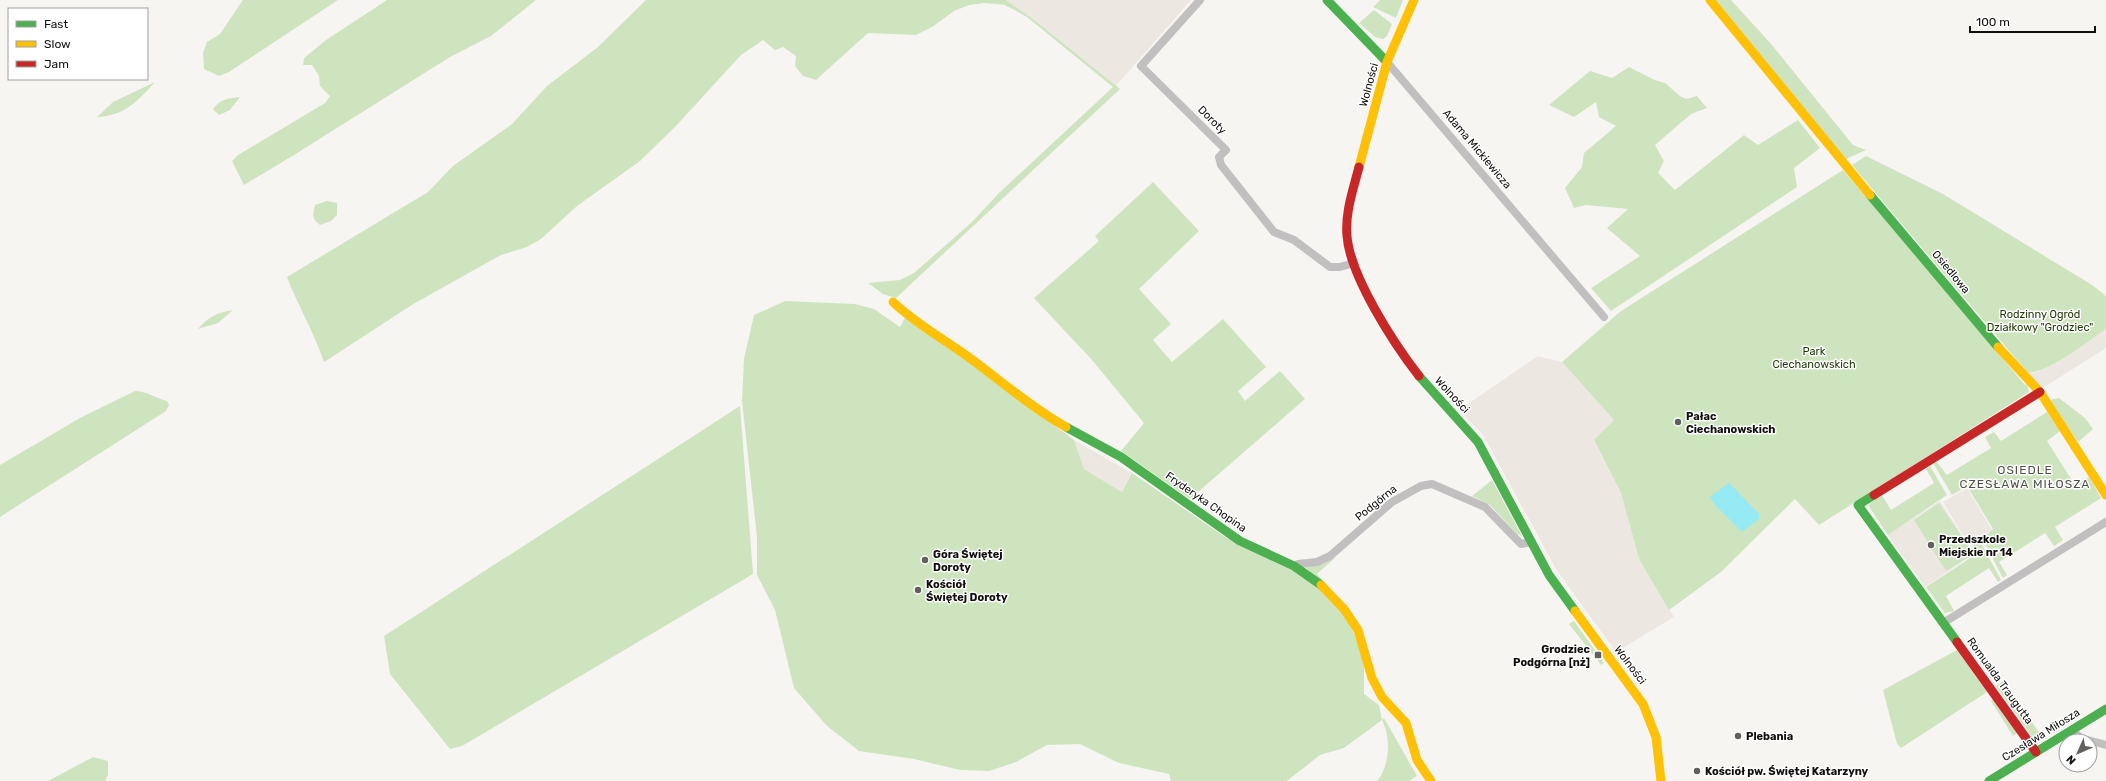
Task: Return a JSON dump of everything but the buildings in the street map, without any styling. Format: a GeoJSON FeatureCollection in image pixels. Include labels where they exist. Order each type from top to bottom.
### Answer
{"type":"FeatureCollection","features":[{"type":"Feature","properties":{"kind":"street","name":"Doroty"},"geometry":{"type":"LineString","coordinates":[[1200,0],[1141,66],[1226,150],[1219,157],[1221,165],[1274,232],[1294,240],[1330,267],[1340,267],[1354,263]]}},
{"type":"Feature","properties":{"kind":"street","name":"Adama Mickiewicza"},"geometry":{"type":"LineString","coordinates":[[1327,0],[1388,62],[1604,317]]}},
{"type":"Feature","properties":{"kind":"street","name":"Wolności"},"geometry":{"type":"LineString","coordinates":[[1414,0],[1388,62],[1348,208],[1347,235],[1354,263],[1368,296],[1400,352],[1424,382],[1478,442],[1555,583],[1643,704],[1656,737],[1661,781]]}},
{"type":"Feature","properties":{"kind":"street","name":"Osiedlowa"},"geometry":{"type":"LineString","coordinates":[[1710,0],[1825,142],[2012,364],[2040,392]]}},
{"type":"Feature","properties":{"kind":"street","name":"Fryderyka Chopina"},"geometry":{"type":"LineString","coordinates":[[893,302],[905,313],[966,355],[1050,418],[1120,457],[1240,541],[1294,566],[1319,583],[1344,609],[1358,630],[1372,678],[1382,697],[1406,723],[1417,760],[1430,781]]}},
{"type":"Feature","properties":{"kind":"street"},"geometry":{"type":"LineString","coordinates":[[2040,392],[2106,495]]}},
{"type":"Feature","properties":{"kind":"street","name":"Romualda Traugutta"},"geometry":{"type":"LineString","coordinates":[[2036,752],[1858,505],[2040,392]]}},
{"type":"Feature","properties":{"kind":"street","name":"Podgórna"},"geometry":{"type":"LineString","coordinates":[[1294,566],[1298,564],[1317,562],[1330,556],[1392,502],[1421,486],[1432,484],[1486,507],[1521,544],[1532,542]]}},
{"type":"Feature","properties":{"kind":"street"},"geometry":{"type":"LineString","coordinates":[[1943,623],[2106,522]]}},
{"type":"Feature","properties":{"kind":"street","name":"Czesława Miłosza"},"geometry":{"type":"LineString","coordinates":[[1989,781],[2106,709]]}},
{"type":"Feature","properties":{"kind":"street"},"geometry":{"type":"LineString","coordinates":[[2073,730],[2080,738],[2106,745]]}},
{"type":"Feature","properties":{"kind":"shaded area"},"geometry":{"type":"Polygon","coordinates":[[[1006,0],[1191,0],[1116,86],[1033,19],[1006,0]]]}},
{"type":"Feature","properties":{"kind":"shaded area"},"geometry":{"type":"Polygon","coordinates":[[[2106,329],[2106,348],[2041,389],[2028,373],[2036,372],[2055,363],[2106,329]]]}},
{"type":"Feature","properties":{"kind":"shaded area"},"geometry":{"type":"Polygon","coordinates":[[[1538,356],[1562,362],[1614,420],[1594,441],[1621,493],[1639,559],[1674,617],[1616,652],[1557,571],[1483,435],[1459,410],[1538,356]]]}},
{"type":"Feature","properties":{"kind":"shaded area"},"geometry":{"type":"Polygon","coordinates":[[[1074,440],[1132,473],[1122,492],[1084,469],[1074,440]]]}},
{"type":"Feature","properties":{"kind":"shaded area"},"geometry":{"type":"Polygon","coordinates":[[[1967,488],[1992,530],[1968,544],[1943,502],[1967,488]]]}},
{"type":"Feature","properties":{"kind":"shaded area","name":"Przedszkole Miejskie nr 14"},"geometry":{"type":"Polygon","coordinates":[[[1940,501],[1974,554],[1925,587],[1888,535],[1940,501]]]}},
{"type":"Feature","properties":{"kind":"green space"},"geometry":{"type":"Polygon","coordinates":[[[243,0],[338,0],[229,72],[219,76],[204,69],[203,53],[207,42],[220,34],[243,0]]]}},
{"type":"Feature","properties":{"kind":"green space"},"geometry":{"type":"Polygon","coordinates":[[[387,0],[536,0],[491,36],[450,57],[244,185],[232,161],[238,155],[325,103],[330,96],[320,86],[319,76],[312,65],[303,65],[304,58],[326,40],[387,0]]]}},
{"type":"Feature","properties":{"kind":"green space"},"geometry":{"type":"Polygon","coordinates":[[[646,0],[1006,0],[1033,19],[1120,89],[896,298],[883,294],[868,283],[900,280],[914,273],[972,222],[999,193],[1113,87],[1027,17],[1005,5],[985,3],[969,5],[954,11],[932,27],[916,35],[868,33],[816,80],[803,76],[795,66],[796,56],[783,47],[775,50],[763,40],[741,55],[675,127],[640,161],[577,206],[541,239],[527,247],[501,255],[415,303],[324,362],[316,340],[287,277],[428,192],[453,166],[512,124],[547,86],[598,47],[646,0]]]}},
{"type":"Feature","properties":{"kind":"green space"},"geometry":{"type":"Polygon","coordinates":[[[1380,0],[1403,0],[1396,18],[1373,7],[1380,0]]]}},
{"type":"Feature","properties":{"kind":"green space"},"geometry":{"type":"Polygon","coordinates":[[[1714,0],[1731,0],[1772,45],[1853,145],[1866,150],[1844,160],[1714,0]]]}},
{"type":"Feature","properties":{"kind":"green space"},"geometry":{"type":"Polygon","coordinates":[[[1374,10],[1392,24],[1387,36],[1383,39],[1375,37],[1359,23],[1374,10]]]}},
{"type":"Feature","properties":{"kind":"green space"},"geometry":{"type":"Polygon","coordinates":[[[1629,67],[1655,80],[1665,83],[1680,96],[1686,99],[1697,96],[1707,108],[1691,114],[1655,145],[1664,161],[1658,173],[1675,190],[1744,135],[1758,145],[1798,120],[1820,148],[1794,168],[1797,187],[1611,311],[1591,288],[1640,256],[1607,228],[1628,209],[1586,205],[1574,208],[1565,188],[1582,167],[1584,153],[1616,126],[1599,117],[1596,102],[1574,117],[1549,105],[1590,71],[1612,78],[1629,67]]]}},
{"type":"Feature","properties":{"kind":"green space"},"geometry":{"type":"Polygon","coordinates":[[[155,82],[130,106],[115,114],[97,117],[113,102],[155,82]]]}},
{"type":"Feature","properties":{"kind":"green space"},"geometry":{"type":"Polygon","coordinates":[[[240,97],[230,110],[219,115],[213,109],[222,101],[240,97]]]}},
{"type":"Feature","properties":{"kind":"green space","name":"Rodzinny Ogród Działkowy \"Grodziec\""},"geometry":{"type":"Polygon","coordinates":[[[1866,156],[1943,194],[2092,285],[2106,296],[2106,329],[2048,367],[2028,373],[1852,165],[1866,156]]]}},
{"type":"Feature","properties":{"kind":"green space","name":"Park Ciechanowskich"},"geometry":{"type":"Polygon","coordinates":[[[1843,170],[2025,385],[2027,384],[2029,392],[1819,525],[1795,499],[1721,572],[1669,610],[1639,559],[1621,493],[1594,440],[1614,420],[1562,362],[1621,311],[1843,170]]]}},
{"type":"Feature","properties":{"kind":"green space"},"geometry":{"type":"Polygon","coordinates":[[[1153,182],[1199,231],[1139,289],[1171,324],[1153,340],[1172,362],[1223,319],[1266,367],[1238,391],[1245,401],[1280,371],[1305,399],[1190,499],[1121,451],[1144,423],[1092,360],[1034,298],[1099,241],[1095,236],[1153,182]]]}},
{"type":"Feature","properties":{"kind":"green space"},"geometry":{"type":"Polygon","coordinates":[[[327,201],[337,203],[337,215],[331,221],[320,225],[313,216],[315,205],[327,201]]]}},
{"type":"Feature","properties":{"kind":"green space"},"geometry":{"type":"Polygon","coordinates":[[[785,301],[855,304],[874,309],[900,327],[906,316],[1074,440],[1084,469],[1122,492],[1132,473],[1225,537],[1304,575],[1346,615],[1364,657],[1364,694],[1379,705],[1382,720],[1344,748],[1320,755],[1287,781],[1171,781],[1169,774],[1119,763],[1080,744],[1047,745],[1016,762],[989,771],[960,770],[914,759],[859,751],[827,726],[794,688],[775,610],[757,575],[757,537],[742,401],[744,359],[754,315],[785,301]]]}},
{"type":"Feature","properties":{"kind":"green space"},"geometry":{"type":"Polygon","coordinates":[[[233,310],[218,323],[198,329],[214,316],[233,310]]]}},
{"type":"Feature","properties":{"kind":"green space"},"geometry":{"type":"Polygon","coordinates":[[[135,391],[147,393],[167,401],[169,405],[166,411],[0,517],[0,465],[80,418],[135,391]]]}},
{"type":"Feature","properties":{"kind":"green space"},"geometry":{"type":"Polygon","coordinates":[[[2059,398],[2085,418],[2093,429],[2078,442],[2050,402],[2053,399],[2059,398]]]}},
{"type":"Feature","properties":{"kind":"green space"},"geometry":{"type":"Polygon","coordinates":[[[740,406],[753,574],[462,746],[450,749],[390,674],[384,636],[740,406]]]}},
{"type":"Feature","properties":{"kind":"green space"},"geometry":{"type":"Polygon","coordinates":[[[2047,412],[2060,431],[2047,441],[2075,485],[2089,477],[2101,498],[2055,527],[2063,540],[2054,546],[2045,533],[1999,562],[2007,575],[2003,578],[1982,538],[1993,529],[1967,486],[1952,495],[1933,463],[1936,461],[1947,475],[1991,448],[1985,437],[1994,432],[2001,441],[2047,412]]]}},
{"type":"Feature","properties":{"kind":"green space"},"geometry":{"type":"Polygon","coordinates":[[[1930,466],[1947,495],[1888,535],[1868,505],[1882,495],[1891,510],[1934,483],[1926,469],[1930,466]]]}},
{"type":"Feature","properties":{"kind":"green space"},"geometry":{"type":"Polygon","coordinates":[[[1492,480],[1522,536],[1517,534],[1490,505],[1472,496],[1492,480]]]}},
{"type":"Feature","properties":{"kind":"green space"},"geometry":{"type":"Polygon","coordinates":[[[1939,503],[1974,554],[1946,571],[1914,520],[1939,503]]]}},
{"type":"Feature","properties":{"kind":"green space"},"geometry":{"type":"Polygon","coordinates":[[[1980,541],[2001,580],[1998,582],[1989,568],[1946,596],[1954,611],[1945,613],[1926,587],[1975,555],[1971,547],[1980,541]]]}},
{"type":"Feature","properties":{"kind":"green space"},"geometry":{"type":"Polygon","coordinates":[[[1336,557],[1317,574],[1325,583],[1323,584],[1302,564],[1323,564],[1336,557]]]}},
{"type":"Feature","properties":{"kind":"green space"},"geometry":{"type":"Polygon","coordinates":[[[1574,621],[1604,663],[1601,665],[1569,624],[1574,621]]]}},
{"type":"Feature","properties":{"kind":"green space"},"geometry":{"type":"Polygon","coordinates":[[[1957,650],[1987,692],[1901,748],[1897,744],[1883,690],[1957,650]]]}},
{"type":"Feature","properties":{"kind":"green space"},"geometry":{"type":"Polygon","coordinates":[[[2003,681],[2043,738],[2047,738],[2039,741],[2034,739],[1996,686],[2003,681]]]}},
{"type":"Feature","properties":{"kind":"green space"},"geometry":{"type":"Polygon","coordinates":[[[1993,699],[2017,733],[2013,736],[1991,701],[1993,699]]]}},
{"type":"Feature","properties":{"kind":"green space"},"geometry":{"type":"Polygon","coordinates":[[[1384,718],[1417,776],[1409,781],[1377,781],[1385,768],[1388,752],[1387,735],[1382,720],[1384,718]]]}},
{"type":"Feature","properties":{"kind":"green space"},"geometry":{"type":"Polygon","coordinates":[[[93,757],[108,761],[108,775],[105,781],[48,781],[93,757]]]}},
{"type":"Feature","properties":{"kind":"water"},"geometry":{"type":"Polygon","coordinates":[[[1729,483],[1759,514],[1759,519],[1742,532],[1715,505],[1710,497],[1729,483]]]}},
{"type":"Feature","properties":{"kind":"traffic: fast"},"geometry":{"type":"LineString","coordinates":[[1327,0],[1387,62]]}},
{"type":"Feature","properties":{"kind":"traffic: fast"},"geometry":{"type":"LineString","coordinates":[[1870,195],[1998,347]]}},
{"type":"Feature","properties":{"kind":"traffic: fast"},"geometry":{"type":"LineString","coordinates":[[1419,376],[1478,442],[1549,575],[1575,611]]}},
{"type":"Feature","properties":{"kind":"traffic: fast"},"geometry":{"type":"LineString","coordinates":[[1066,427],[1121,457],[1240,541],[1294,566],[1321,585]]}},
{"type":"Feature","properties":{"kind":"traffic: fast"},"geometry":{"type":"LineString","coordinates":[[1874,495],[1858,505],[1957,642]]}},
{"type":"Feature","properties":{"kind":"traffic: fast"},"geometry":{"type":"LineString","coordinates":[[1989,781],[2106,709]]}},
{"type":"Feature","properties":{"kind":"traffic: slow"},"geometry":{"type":"LineString","coordinates":[[1359,167],[1387,62],[1414,0]]}},
{"type":"Feature","properties":{"kind":"traffic: slow"},"geometry":{"type":"LineString","coordinates":[[1710,0],[1870,195]]}},
{"type":"Feature","properties":{"kind":"traffic: slow"},"geometry":{"type":"LineString","coordinates":[[893,302],[910,317],[967,356],[1027,402],[1066,427]]}},
{"type":"Feature","properties":{"kind":"traffic: slow"},"geometry":{"type":"LineString","coordinates":[[1998,347],[2040,392],[2106,495]]}},
{"type":"Feature","properties":{"kind":"traffic: slow"},"geometry":{"type":"LineString","coordinates":[[1321,585],[1344,609],[1358,630],[1372,678],[1382,697],[1406,723],[1417,760],[1431,781]]}},
{"type":"Feature","properties":{"kind":"traffic: slow"},"geometry":{"type":"LineString","coordinates":[[1575,611],[1643,704],[1656,737],[1661,781]]}},
{"type":"Feature","properties":{"kind":"traffic: jam"},"geometry":{"type":"LineString","coordinates":[[1359,167],[1347,218],[1347,236],[1350,252],[1356,270],[1375,309],[1386,328],[1419,376]]}},
{"type":"Feature","properties":{"kind":"traffic: jam"},"geometry":{"type":"LineString","coordinates":[[1874,495],[2040,392]]}},
{"type":"Feature","properties":{"kind":"traffic: jam"},"geometry":{"type":"LineString","coordinates":[[1957,642],[2036,752]]}},
{"type":"Feature","properties":{"kind":"place","name":"Pałac Ciechanowskich"},"geometry":{"type":"Point","coordinates":[1678,422]}},
{"type":"Feature","properties":{"kind":"place","name":"Przedszkole Miejskie nr 14"},"geometry":{"type":"Point","coordinates":[1931,545]}},
{"type":"Feature","properties":{"kind":"place","name":"Góra Świętej Doroty"},"geometry":{"type":"Point","coordinates":[925,560]}},
{"type":"Feature","properties":{"kind":"place","name":"Kościół Świętej Doroty"},"geometry":{"type":"Point","coordinates":[918,590]}},
{"type":"Feature","properties":{"kind":"place","name":"Grodziec Podgórna [nż]"},"geometry":{"type":"Point","coordinates":[1598,655]}},
{"type":"Feature","properties":{"kind":"place","name":"Plebania"},"geometry":{"type":"Point","coordinates":[1738,736]}},
{"type":"Feature","properties":{"kind":"place","name":"Kościół pw. Świętej Katarzyny"},"geometry":{"type":"Point","coordinates":[1697,771]}},
{"type":"Feature","properties":{"kind":"district","name":"OSIEDLE CZESŁAWA MIŁOSZA"},"geometry":{"type":"Point","coordinates":[2025,477]}}]}
